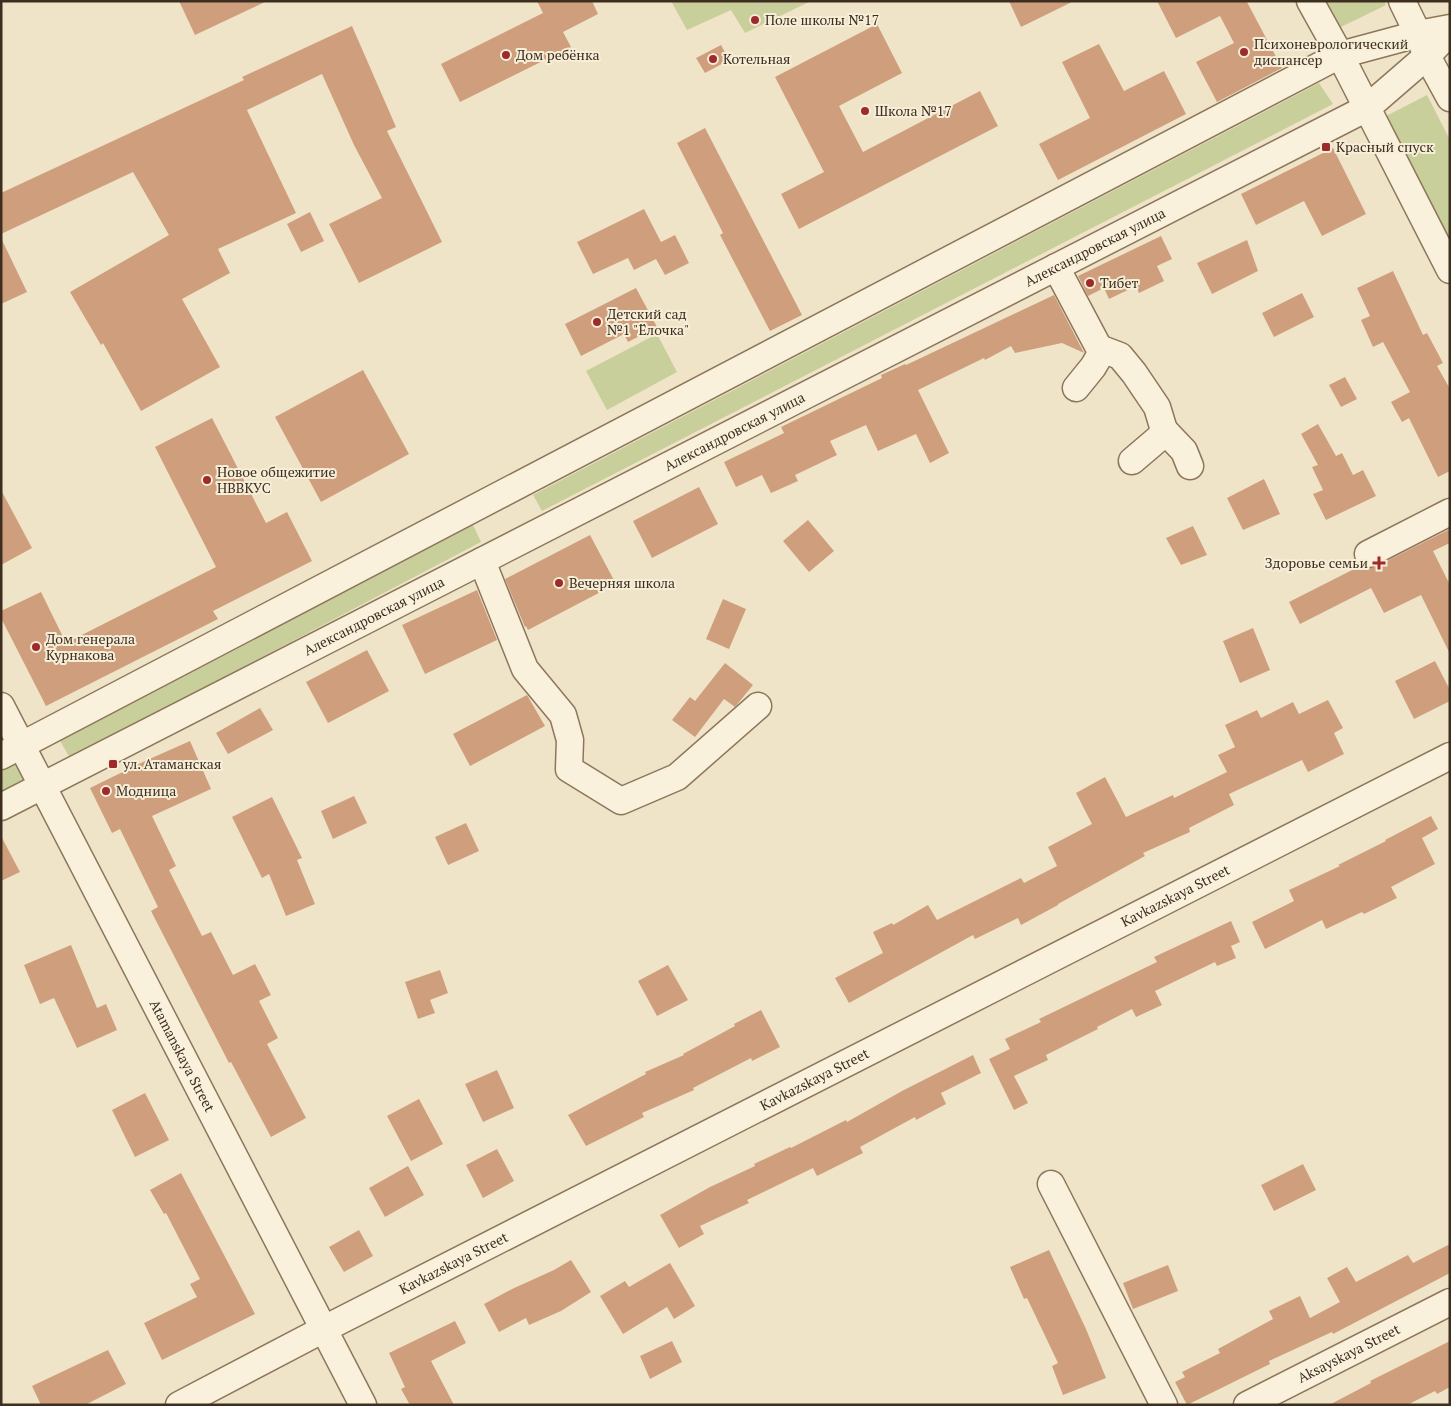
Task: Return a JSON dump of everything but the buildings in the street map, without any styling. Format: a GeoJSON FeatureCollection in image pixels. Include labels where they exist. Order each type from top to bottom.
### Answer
{"type":"FeatureCollection","features":[{"type":"Feature","properties":{"kind":"street"},"geometry":{"type":"LineString","coordinates":[[1310,1],[1340,55],[1450,270]]}},
{"type":"Feature","properties":{"kind":"street"},"geometry":{"type":"LineString","coordinates":[[1402,1],[1450,98]]}},
{"type":"Feature","properties":{"kind":"street","name":"Александровская улица"},"geometry":{"type":"LineString","coordinates":[[1,807],[1367,108],[1423,45],[1450,30]]}},
{"type":"Feature","properties":{"kind":"street"},"geometry":{"type":"LineString","coordinates":[[12,751],[1340,55],[1423,45]]}},
{"type":"Feature","properties":{"kind":"street"},"geometry":{"type":"LineString","coordinates":[[1056,267],[1099,348],[1120,356],[1134,373],[1157,407],[1164,430],[1184,451],[1190,466]]}},
{"type":"Feature","properties":{"kind":"street"},"geometry":{"type":"LineString","coordinates":[[1076,388],[1093,367],[1103,350]]}},
{"type":"Feature","properties":{"kind":"street"},"geometry":{"type":"LineString","coordinates":[[1132,461],[1159,438],[1164,430]]}},
{"type":"Feature","properties":{"kind":"street"},"geometry":{"type":"LineString","coordinates":[[1368,554],[1450,512]]}},
{"type":"Feature","properties":{"kind":"street"},"geometry":{"type":"LineString","coordinates":[[482,561],[525,669],[563,715],[570,740],[569,769],[621,801],[678,777],[758,706]]}},
{"type":"Feature","properties":{"kind":"street","name":"Atamanskaya Street"},"geometry":{"type":"LineString","coordinates":[[1,706],[12,751],[43,786],[363,1405]]}},
{"type":"Feature","properties":{"kind":"street","name":"Kavkazskaya Street"},"geometry":{"type":"LineString","coordinates":[[179,1405],[324,1329],[1450,756]]}},
{"type":"Feature","properties":{"kind":"street"},"geometry":{"type":"LineString","coordinates":[[1051,1184],[1164,1405]]}},
{"type":"Feature","properties":{"kind":"street","name":"Aksayskaya Street"},"geometry":{"type":"LineString","coordinates":[[1247,1405],[1450,1302]]}},
{"type":"Feature","properties":{"kind":"green space","name":"Поле школы №17"},"geometry":{"type":"Polygon","coordinates":[[[671,1],[811,1],[745,33],[731,10],[687,30],[671,1]]]}},
{"type":"Feature","properties":{"kind":"green space"},"geometry":{"type":"Polygon","coordinates":[[[1325,1],[1384,1],[1386,5],[1339,28],[1325,1]]]}},
{"type":"Feature","properties":{"kind":"green space"},"geometry":{"type":"Polygon","coordinates":[[[1319,83],[1333,104],[542,511],[533,495],[1319,83]]]}},
{"type":"Feature","properties":{"kind":"green space"},"geometry":{"type":"Polygon","coordinates":[[[1427,95],[1450,140],[1450,239],[1386,116],[1427,95]]]}},
{"type":"Feature","properties":{"kind":"green space"},"geometry":{"type":"Polygon","coordinates":[[[657,334],[677,372],[607,410],[586,371],[657,334]]]}},
{"type":"Feature","properties":{"kind":"green space"},"geometry":{"type":"Polygon","coordinates":[[[473,525],[481,542],[70,758],[59,739],[473,525]]]}},
{"type":"Feature","properties":{"kind":"green space"},"geometry":{"type":"Polygon","coordinates":[[[16,761],[25,781],[1,793],[1,769],[16,761]]]}},
{"type":"Feature","properties":{"kind":"place","name":"Поле школы №17"},"geometry":{"type":"Point","coordinates":[755,20]}},
{"type":"Feature","properties":{"kind":"place","name":"Психоневрологический диспансер"},"geometry":{"type":"Point","coordinates":[1244,52]}},
{"type":"Feature","properties":{"kind":"place","name":"Дом ребёнка"},"geometry":{"type":"Point","coordinates":[506,55]}},
{"type":"Feature","properties":{"kind":"place","name":"Котельная"},"geometry":{"type":"Point","coordinates":[713,59]}},
{"type":"Feature","properties":{"kind":"place","name":"Школа №17"},"geometry":{"type":"Point","coordinates":[865,111]}},
{"type":"Feature","properties":{"kind":"place","name":"Красный спуск"},"geometry":{"type":"Point","coordinates":[1326,147]}},
{"type":"Feature","properties":{"kind":"place","name":"Тибет"},"geometry":{"type":"Point","coordinates":[1090,283]}},
{"type":"Feature","properties":{"kind":"place","name":"Детский сад №1 \"Ёлочка\""},"geometry":{"type":"Point","coordinates":[597,322]}},
{"type":"Feature","properties":{"kind":"place","name":"Новое общежитие НВВКУС"},"geometry":{"type":"Point","coordinates":[207,480]}},
{"type":"Feature","properties":{"kind":"place","name":"Здоровье семьи"},"geometry":{"type":"Point","coordinates":[1379,563]}},
{"type":"Feature","properties":{"kind":"place","name":"Вечерняя школа"},"geometry":{"type":"Point","coordinates":[559,583]}},
{"type":"Feature","properties":{"kind":"place","name":"Дом генерала Курнакова"},"geometry":{"type":"Point","coordinates":[36,647]}},
{"type":"Feature","properties":{"kind":"place","name":"ул. Атаманская"},"geometry":{"type":"Point","coordinates":[113,764]}},
{"type":"Feature","properties":{"kind":"place","name":"Модница"},"geometry":{"type":"Point","coordinates":[106,791]}}]}
